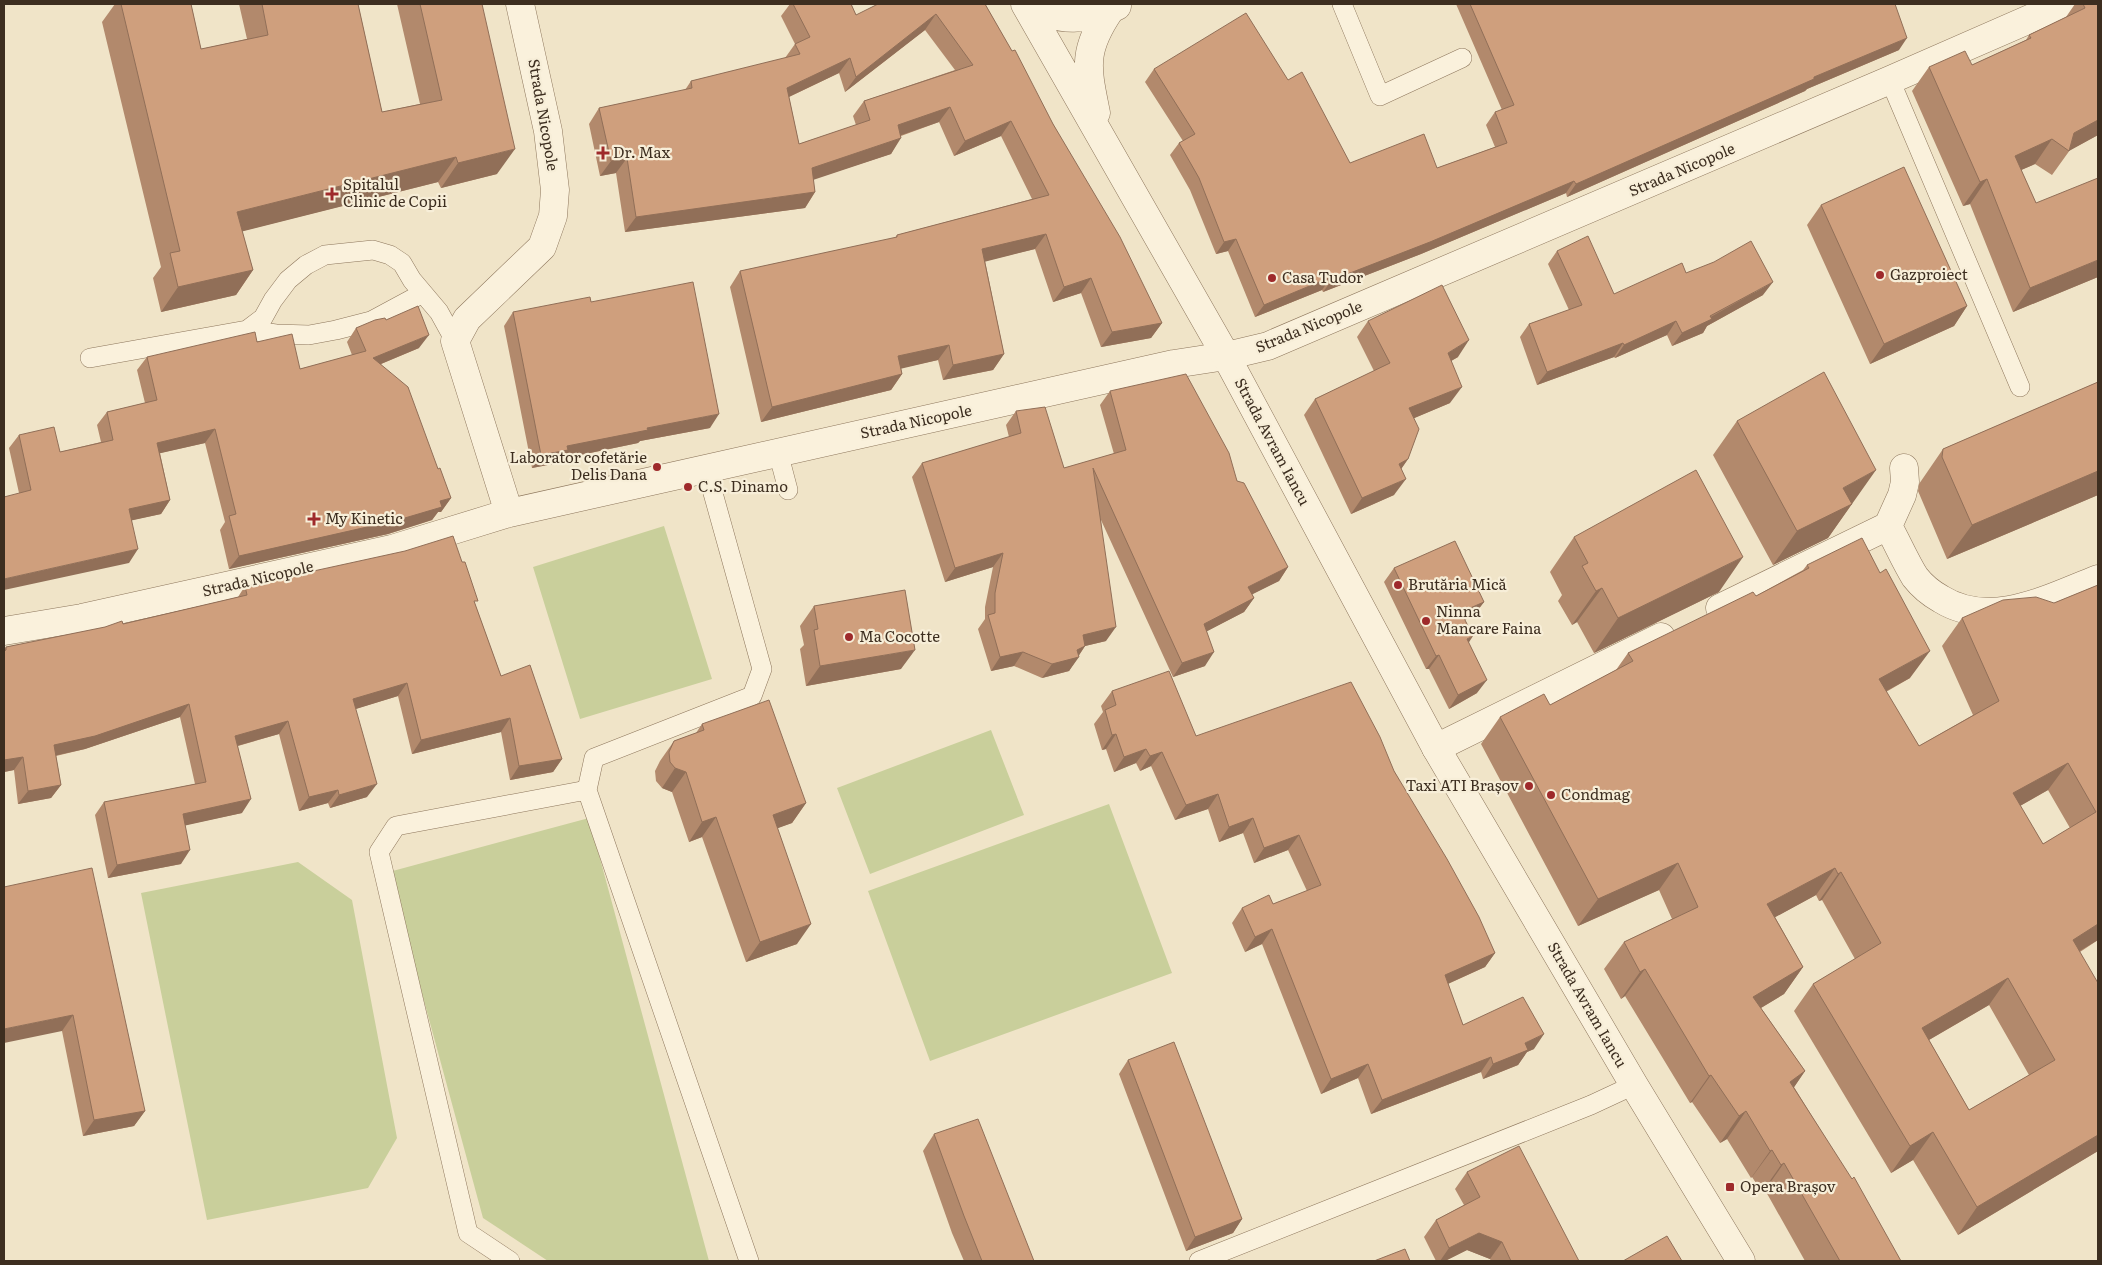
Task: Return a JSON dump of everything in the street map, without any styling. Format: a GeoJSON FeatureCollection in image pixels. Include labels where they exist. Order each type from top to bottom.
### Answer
{"type":"FeatureCollection","features":[{"type":"Feature","properties":{"kind":"street","name":"Strada Nicopole"},"geometry":{"type":"LineString","coordinates":[[455,341],[467,319],[542,247],[553,216],[556,190],[548,131],[520,4]]}},
{"type":"Feature","properties":{"kind":"street"},"geometry":{"type":"LineString","coordinates":[[1027,4],[1046,13],[1071,18],[1097,15],[1115,7]]}},
{"type":"Feature","properties":{"kind":"street","name":"Strada Avram Iancu"},"geometry":{"type":"LineString","coordinates":[[1027,4],[1226,356],[1436,748],[1634,1085],[1741,1261]]}},
{"type":"Feature","properties":{"kind":"street","name":"Strada Nicopole"},"geometry":{"type":"LineString","coordinates":[[4,631],[82,618],[392,549],[509,513],[1174,364],[1226,356],[1268,346],[2064,4]]}},
{"type":"Feature","properties":{"kind":"street","name":"Strada Avram Iancu"},"geometry":{"type":"LineString","coordinates":[[1102,139],[1089,77],[1088,59],[1091,45],[1099,26],[1115,7]]}},
{"type":"Feature","properties":{"kind":"street"},"geometry":{"type":"LineString","coordinates":[[455,341],[509,513]]}},
{"type":"Feature","properties":{"kind":"street"},"geometry":{"type":"LineString","coordinates":[[1436,748],[1888,526],[1902,495],[1905,482],[1904,468]]}},
{"type":"Feature","properties":{"kind":"street"},"geometry":{"type":"LineString","coordinates":[[1888,526],[1916,577],[1932,594],[1954,607],[1979,613],[2015,609],[2098,579]]}},
{"type":"Feature","properties":{"kind":"lane"},"geometry":{"type":"LineString","coordinates":[[1342,4],[1380,96],[1462,58]]}},
{"type":"Feature","properties":{"kind":"lane"},"geometry":{"type":"LineString","coordinates":[[1890,80],[2020,387]]}},
{"type":"Feature","properties":{"kind":"lane"},"geometry":{"type":"LineString","coordinates":[[247,330],[264,318],[273,300],[288,280],[306,265],[325,255],[373,250],[390,255],[402,263],[412,280],[439,312],[455,341]]}},
{"type":"Feature","properties":{"kind":"lane"},"geometry":{"type":"LineString","coordinates":[[90,358],[247,330],[309,336],[371,321],[423,293]]}},
{"type":"Feature","properties":{"kind":"lane"},"geometry":{"type":"LineString","coordinates":[[778,452],[788,490]]}},
{"type":"Feature","properties":{"kind":"lane"},"geometry":{"type":"LineString","coordinates":[[706,468],[762,669],[752,696],[594,758],[587,790],[749,1261]]}},
{"type":"Feature","properties":{"kind":"lane"},"geometry":{"type":"LineString","coordinates":[[510,1261],[468,1233],[379,852],[396,826],[587,790]]}},
{"type":"Feature","properties":{"kind":"lane"},"geometry":{"type":"LineString","coordinates":[[1199,1261],[1582,1108],[1634,1085]]}},
{"type":"Feature","properties":{"kind":"green space"},"geometry":{"type":"Polygon","coordinates":[[[664,526],[712,679],[580,719],[533,567],[664,526]]]}},
{"type":"Feature","properties":{"kind":"green space"},"geometry":{"type":"Polygon","coordinates":[[[991,730],[1024,815],[870,874],[837,788],[991,730]]]}},
{"type":"Feature","properties":{"kind":"green space"},"geometry":{"type":"Polygon","coordinates":[[[1109,804],[1172,973],[930,1061],[868,891],[1109,804]]]}},
{"type":"Feature","properties":{"kind":"green space"},"geometry":{"type":"Polygon","coordinates":[[[589,818],[709,1261],[548,1261],[483,1218],[389,872],[589,818]]]}},
{"type":"Feature","properties":{"kind":"green space"},"geometry":{"type":"Polygon","coordinates":[[[298,862],[352,900],[397,1138],[368,1188],[207,1220],[141,893],[298,862]]]}},
{"type":"Feature","properties":{"kind":"building"},"geometry":{"type":"Polygon","coordinates":[[[121,4],[191,4],[201,49],[268,35],[262,4],[358,4],[382,112],[442,100],[420,4],[482,4],[515,149],[458,163],[456,157],[237,212],[253,270],[178,287],[170,253],[180,251],[121,4]]]}},
{"type":"Feature","properties":{"kind":"building"},"geometry":{"type":"Polygon","coordinates":[[[793,4],[851,4],[856,15],[878,4],[985,4],[1012,51],[1015,50],[1053,124],[1120,237],[1162,323],[1112,332],[1091,278],[1064,287],[1046,234],[982,249],[1004,354],[953,365],[949,345],[898,356],[902,374],[772,407],[740,271],[897,237],[897,235],[1049,195],[1011,121],[965,141],[950,107],[898,125],[901,138],[812,168],[815,192],[636,217],[627,158],[611,161],[599,108],[692,88],[691,81],[800,54],[795,44],[810,37],[793,4]],[[936,14],[856,77],[850,58],[787,88],[799,144],[870,120],[864,101],[973,65],[936,14]]]}},
{"type":"Feature","properties":{"kind":"building"},"geometry":{"type":"Polygon","coordinates":[[[1470,4],[1895,4],[1907,38],[1814,77],[1814,79],[1576,184],[1574,181],[1430,242],[1332,280],[1331,277],[1264,305],[1236,239],[1224,242],[1199,178],[1179,143],[1195,134],[1154,69],[1246,13],[1288,80],[1302,72],[1350,163],[1424,134],[1437,168],[1507,143],[1495,112],[1514,105],[1470,4]]]}},
{"type":"Feature","properties":{"kind":"building"},"geometry":{"type":"Polygon","coordinates":[[[2083,4],[2098,4],[2098,120],[2074,133],[2069,151],[2052,139],[2015,156],[2036,203],[2098,178],[2098,260],[2030,288],[1987,179],[1980,182],[1929,67],[1965,51],[1972,65],[2031,38],[2029,35],[2085,8],[2083,4]]]}},
{"type":"Feature","properties":{"kind":"building","name":"Gazproiect"},"geometry":{"type":"Polygon","coordinates":[[[1904,167],[1967,306],[1884,344],[1821,205],[1904,167]]]}},
{"type":"Feature","properties":{"kind":"building"},"geometry":{"type":"Polygon","coordinates":[[[1588,236],[1614,294],[1682,263],[1686,273],[1714,262],[1751,241],[1773,282],[1710,316],[1712,319],[1682,333],[1676,321],[1624,345],[1623,343],[1547,372],[1529,324],[1582,305],[1557,251],[1588,236]]]}},
{"type":"Feature","properties":{"kind":"building"},"geometry":{"type":"Polygon","coordinates":[[[693,282],[719,414],[567,446],[568,450],[541,455],[513,312],[590,297],[591,302],[693,282]]]}},
{"type":"Feature","properties":{"kind":"building"},"geometry":{"type":"Polygon","coordinates":[[[1442,285],[1469,340],[1448,353],[1462,387],[1409,408],[1419,429],[1408,459],[1399,464],[1406,479],[1362,498],[1315,399],[1390,363],[1368,321],[1442,285]]]}},
{"type":"Feature","properties":{"kind":"building"},"geometry":{"type":"Polygon","coordinates":[[[418,306],[429,335],[373,358],[408,387],[438,469],[440,468],[451,498],[440,501],[442,507],[398,520],[239,556],[229,516],[236,514],[215,429],[157,443],[170,500],[129,509],[138,549],[4,579],[4,497],[31,490],[19,435],[54,427],[60,452],[113,440],[107,412],[157,400],[147,357],[255,332],[257,342],[292,334],[300,369],[366,351],[356,328],[375,320],[385,318],[386,320],[418,306]]]}},
{"type":"Feature","properties":{"kind":"building"},"geometry":{"type":"Polygon","coordinates":[[[1824,372],[1876,470],[1843,488],[1852,504],[1797,531],[1737,421],[1824,372]]]}},
{"type":"Feature","properties":{"kind":"building"},"geometry":{"type":"Polygon","coordinates":[[[1186,374],[1229,453],[1237,481],[1244,483],[1288,567],[1248,587],[1254,598],[1204,624],[1214,652],[1182,663],[1093,468],[1116,627],[1083,635],[1085,646],[1077,650],[1079,657],[1052,664],[1023,652],[1000,657],[988,615],[995,613],[995,593],[1003,553],[955,568],[922,463],[1021,433],[1016,411],[1045,407],[1064,468],[1126,450],[1110,391],[1186,374]]]}},
{"type":"Feature","properties":{"kind":"building"},"geometry":{"type":"Polygon","coordinates":[[[2098,382],[2098,471],[1972,525],[1942,457],[1943,449],[2098,382]]]}},
{"type":"Feature","properties":{"kind":"building"},"geometry":{"type":"Polygon","coordinates":[[[1696,470],[1743,557],[1618,618],[1602,588],[1596,591],[1582,566],[1588,563],[1574,537],[1696,470]]]}},
{"type":"Feature","properties":{"kind":"building"},"geometry":{"type":"Polygon","coordinates":[[[453,536],[462,562],[465,562],[478,601],[474,601],[501,676],[530,665],[562,759],[519,766],[510,718],[421,740],[407,683],[353,699],[377,784],[339,795],[338,790],[309,797],[288,721],[235,736],[251,799],[183,814],[190,850],[117,865],[104,802],[206,782],[189,704],[95,736],[54,745],[61,785],[28,791],[23,757],[4,760],[4,651],[6,647],[105,627],[122,621],[123,624],[247,595],[245,586],[405,551],[453,536]]]}},
{"type":"Feature","properties":{"kind":"building"},"geometry":{"type":"Polygon","coordinates":[[[1862,538],[1880,573],[1886,569],[1930,651],[1879,679],[1919,746],[1999,701],[1962,618],[2003,600],[2036,597],[2054,603],[2098,585],[2098,924],[2073,940],[2098,983],[2098,1135],[1977,1207],[1933,1132],[1910,1146],[1813,984],[1881,943],[1841,872],[1838,874],[1835,868],[1767,904],[1803,967],[1753,997],[1805,1071],[1790,1082],[1852,1179],[1854,1177],[1901,1261],[1840,1261],[1784,1163],[1781,1165],[1772,1150],[1770,1151],[1746,1111],[1739,1116],[1711,1075],[1709,1076],[1645,969],[1640,972],[1624,942],[1698,907],[1678,863],[1598,899],[1500,717],[1544,694],[1550,705],[1633,661],[1628,653],[1753,592],[1756,596],[1809,568],[1807,565],[1862,538]],[[2068,763],[2013,793],[2043,844],[2096,812],[2068,763]],[[2008,978],[1922,1028],[1969,1110],[2055,1060],[2008,978]]]}},
{"type":"Feature","properties":{"kind":"building"},"geometry":{"type":"Polygon","coordinates":[[[1455,541],[1484,602],[1461,612],[1473,636],[1467,639],[1487,680],[1458,695],[1439,655],[1436,656],[1394,568],[1455,541]]]}},
{"type":"Feature","properties":{"kind":"building"},"geometry":{"type":"Polygon","coordinates":[[[905,590],[915,650],[820,666],[814,630],[818,629],[814,606],[905,590]]]}},
{"type":"Feature","properties":{"kind":"building"},"geometry":{"type":"Polygon","coordinates":[[[1169,671],[1196,736],[1351,682],[1380,737],[1394,771],[1447,859],[1479,917],[1495,953],[1445,975],[1463,1025],[1523,997],[1544,1034],[1525,1043],[1528,1050],[1493,1064],[1491,1057],[1382,1100],[1368,1064],[1331,1079],[1272,929],[1255,937],[1242,908],[1269,895],[1273,904],[1321,885],[1299,835],[1264,848],[1253,818],[1229,827],[1218,794],[1186,805],[1162,752],[1150,756],[1146,749],[1124,757],[1116,734],[1112,735],[1105,710],[1116,705],[1112,691],[1169,671]]]}},
{"type":"Feature","properties":{"kind":"building"},"geometry":{"type":"Polygon","coordinates":[[[769,700],[806,803],[773,815],[811,924],[760,942],[716,817],[702,822],[686,772],[675,768],[670,762],[669,752],[674,741],[704,730],[702,724],[769,700]]]}},
{"type":"Feature","properties":{"kind":"building"},"geometry":{"type":"Polygon","coordinates":[[[92,868],[145,1111],[94,1120],[73,1015],[4,1029],[4,887],[92,868]]]}},
{"type":"Feature","properties":{"kind":"building"},"geometry":{"type":"Polygon","coordinates":[[[1174,1042],[1242,1219],[1195,1237],[1128,1060],[1174,1042]]]}},
{"type":"Feature","properties":{"kind":"building"},"geometry":{"type":"Polygon","coordinates":[[[978,1119],[1034,1261],[982,1261],[964,1216],[934,1134],[978,1119]]]}},
{"type":"Feature","properties":{"kind":"building"},"geometry":{"type":"Polygon","coordinates":[[[1519,1146],[1579,1261],[1511,1261],[1502,1242],[1479,1233],[1449,1248],[1436,1220],[1480,1197],[1467,1172],[1519,1146]]]}},
{"type":"Feature","properties":{"kind":"building"},"geometry":{"type":"Polygon","coordinates":[[[1667,1236],[1682,1261],[1623,1261],[1667,1236]]]}},
{"type":"Feature","properties":{"kind":"building"},"geometry":{"type":"Polygon","coordinates":[[[1405,1249],[1410,1261],[1374,1261],[1405,1249]]]}},
{"type":"Feature","properties":{"kind":"place","name":"Dr. Max"},"geometry":{"type":"Point","coordinates":[603,153]}},
{"type":"Feature","properties":{"kind":"place","name":"Spitalul Clinic de Copii"},"geometry":{"type":"Point","coordinates":[332,194]}},
{"type":"Feature","properties":{"kind":"place","name":"Gazproiect"},"geometry":{"type":"Point","coordinates":[1880,275]}},
{"type":"Feature","properties":{"kind":"place","name":"Casa Tudor"},"geometry":{"type":"Point","coordinates":[1272,278]}},
{"type":"Feature","properties":{"kind":"place","name":"Laborator cofetărie Delis Dana"},"geometry":{"type":"Point","coordinates":[657,467]}},
{"type":"Feature","properties":{"kind":"place","name":"C.S. Dinamo"},"geometry":{"type":"Point","coordinates":[688,487]}},
{"type":"Feature","properties":{"kind":"place","name":"My Kinetic"},"geometry":{"type":"Point","coordinates":[314,519]}},
{"type":"Feature","properties":{"kind":"place","name":"Brutăria Mică"},"geometry":{"type":"Point","coordinates":[1398,585]}},
{"type":"Feature","properties":{"kind":"place","name":"Ninna Mancare Faina"},"geometry":{"type":"Point","coordinates":[1426,621]}},
{"type":"Feature","properties":{"kind":"place","name":"Ma Cocotte"},"geometry":{"type":"Point","coordinates":[849,637]}},
{"type":"Feature","properties":{"kind":"place","name":"Taxi ATI Brașov"},"geometry":{"type":"Point","coordinates":[1529,786]}},
{"type":"Feature","properties":{"kind":"place","name":"Condmag"},"geometry":{"type":"Point","coordinates":[1551,795]}},
{"type":"Feature","properties":{"kind":"place","name":"Opera Brașov"},"geometry":{"type":"Point","coordinates":[1730,1187]}}]}
